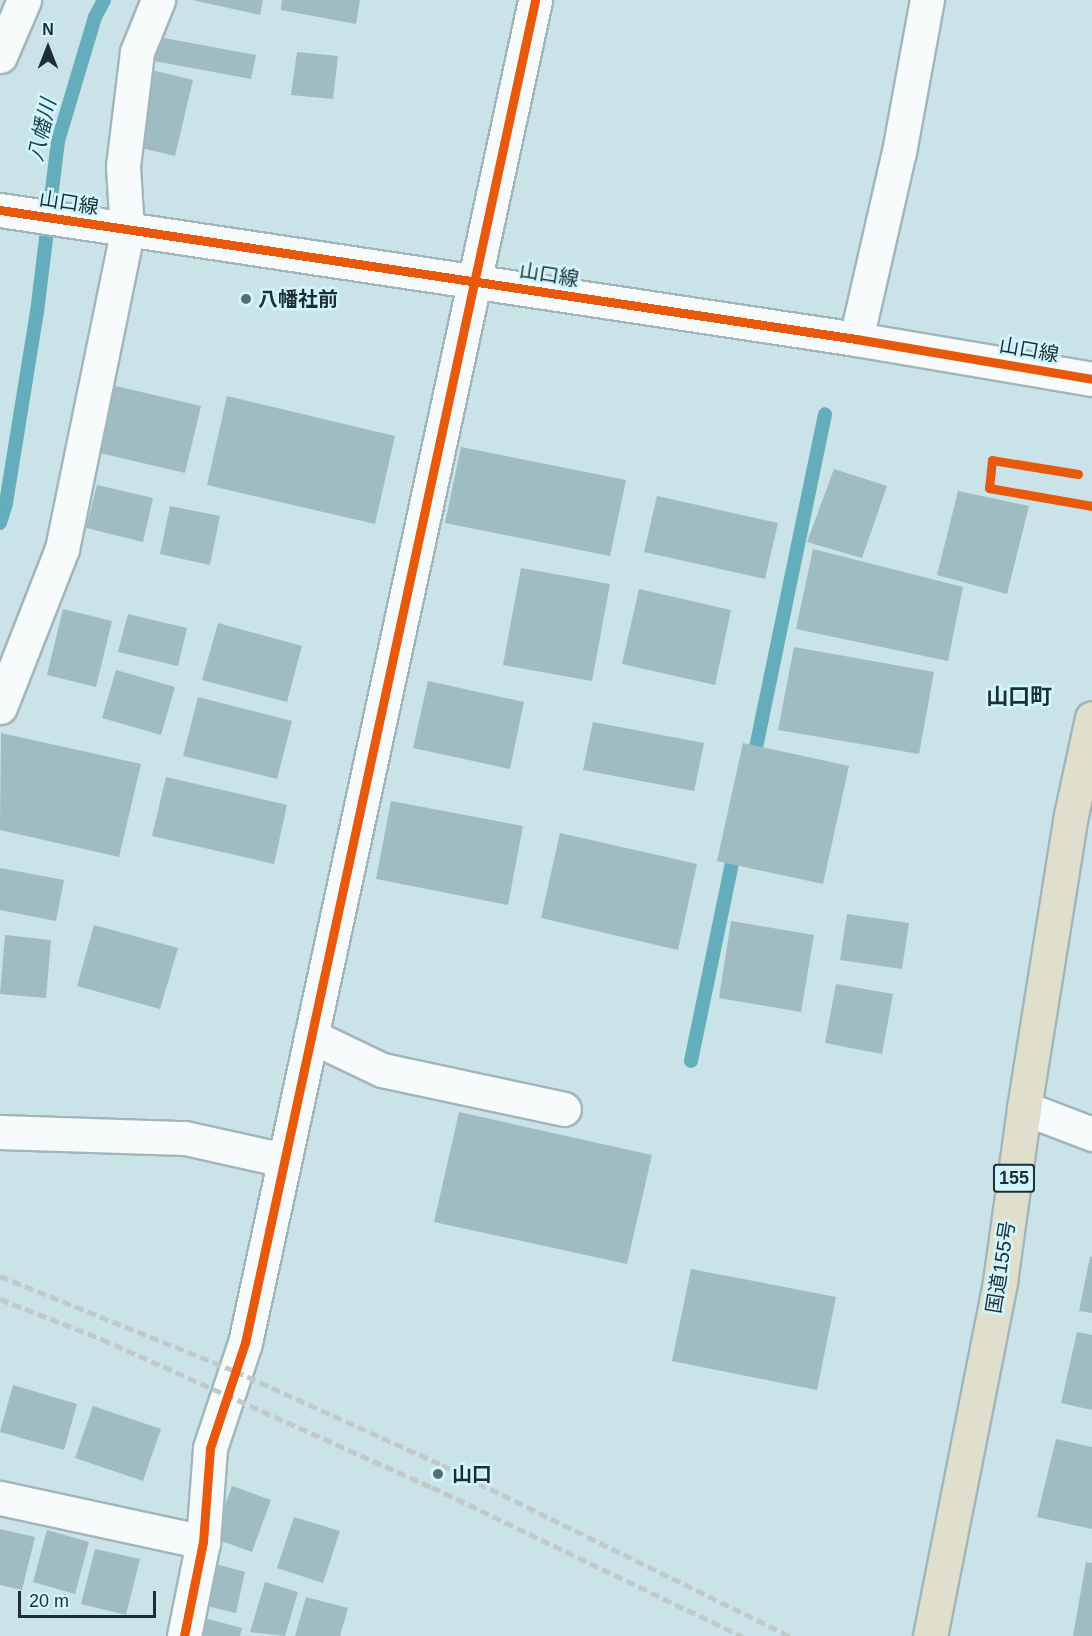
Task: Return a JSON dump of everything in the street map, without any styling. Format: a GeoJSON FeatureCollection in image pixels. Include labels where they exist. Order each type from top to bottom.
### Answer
{"type":"FeatureCollection","features":[{"type":"Feature","properties":{"kind":"highway","name":"国道155号"},"geometry":{"type":"LineString","coordinates":[[930,1636],[1000,1282],[1024,1108],[1071,815],[1092,718]]}},
{"type":"Feature","properties":{"kind":"street"},"geometry":{"type":"LineString","coordinates":[[0,56],[24,0]]}},
{"type":"Feature","properties":{"kind":"street"},"geometry":{"type":"LineString","coordinates":[[0,707],[62,549],[127,232],[123,166],[137,52],[158,0]]}},
{"type":"Feature","properties":{"kind":"street"},"geometry":{"type":"LineString","coordinates":[[184,1636],[203,1542],[210,1448],[245,1343],[473,281],[536,0]]}},
{"type":"Feature","properties":{"kind":"street"},"geometry":{"type":"LineString","coordinates":[[856,339],[899,152],[927,0]]}},
{"type":"Feature","properties":{"kind":"street","name":"山口線"},"geometry":{"type":"LineString","coordinates":[[4,211],[127,232],[856,339],[1092,379]]}},
{"type":"Feature","properties":{"kind":"street"},"geometry":{"type":"LineString","coordinates":[[311,1036],[382,1070],[564,1109]]}},
{"type":"Feature","properties":{"kind":"street"},"geometry":{"type":"LineString","coordinates":[[1024,1108],[1092,1134]]}},
{"type":"Feature","properties":{"kind":"street"},"geometry":{"type":"LineString","coordinates":[[0,1132],[185,1138],[284,1161]]}},
{"type":"Feature","properties":{"kind":"street"},"geometry":{"type":"LineString","coordinates":[[0,1498],[203,1542]]}},
{"type":"Feature","properties":{"kind":"building"},"geometry":{"type":"Polygon","coordinates":[[[192,0],[263,0],[260,15],[192,0]]]}},
{"type":"Feature","properties":{"kind":"building"},"geometry":{"type":"Polygon","coordinates":[[[282,0],[360,0],[356,24],[281,10],[282,0]]]}},
{"type":"Feature","properties":{"kind":"building"},"geometry":{"type":"Polygon","coordinates":[[[153,36],[256,55],[251,79],[149,60],[153,36]]]}},
{"type":"Feature","properties":{"kind":"building"},"geometry":{"type":"Polygon","coordinates":[[[297,52],[338,56],[333,99],[291,95],[297,52]]]}},
{"type":"Feature","properties":{"kind":"building"},"geometry":{"type":"Polygon","coordinates":[[[152,70],[193,80],[175,156],[133,146],[152,70]]]}},
{"type":"Feature","properties":{"kind":"building"},"geometry":{"type":"Polygon","coordinates":[[[103,383],[201,406],[185,473],[87,450],[103,383]]]}},
{"type":"Feature","properties":{"kind":"building"},"geometry":{"type":"Polygon","coordinates":[[[227,396],[395,436],[375,524],[207,485],[227,396]]]}},
{"type":"Feature","properties":{"kind":"building"},"geometry":{"type":"Polygon","coordinates":[[[461,447],[626,480],[610,556],[445,523],[461,447]]]}},
{"type":"Feature","properties":{"kind":"building"},"geometry":{"type":"Polygon","coordinates":[[[834,469],[887,486],[862,558],[807,542],[834,469]]]}},
{"type":"Feature","properties":{"kind":"building"},"geometry":{"type":"Polygon","coordinates":[[[97,485],[153,498],[143,542],[86,528],[97,485]]]}},
{"type":"Feature","properties":{"kind":"building"},"geometry":{"type":"Polygon","coordinates":[[[958,491],[1029,506],[1007,594],[937,575],[958,491]]]}},
{"type":"Feature","properties":{"kind":"building"},"geometry":{"type":"Polygon","coordinates":[[[657,496],[778,523],[765,579],[644,552],[657,496]]]}},
{"type":"Feature","properties":{"kind":"building"},"geometry":{"type":"Polygon","coordinates":[[[170,506],[220,516],[210,565],[160,554],[170,506]]]}},
{"type":"Feature","properties":{"kind":"building"},"geometry":{"type":"Polygon","coordinates":[[[813,549],[963,587],[948,661],[796,629],[813,549]]]}},
{"type":"Feature","properties":{"kind":"building"},"geometry":{"type":"Polygon","coordinates":[[[521,568],[610,584],[592,681],[503,665],[521,568]]]}},
{"type":"Feature","properties":{"kind":"building"},"geometry":{"type":"Polygon","coordinates":[[[639,589],[731,610],[715,685],[622,664],[639,589]]]}},
{"type":"Feature","properties":{"kind":"building"},"geometry":{"type":"Polygon","coordinates":[[[63,609],[112,621],[96,687],[47,675],[63,609]]]}},
{"type":"Feature","properties":{"kind":"building"},"geometry":{"type":"Polygon","coordinates":[[[128,614],[187,628],[178,666],[118,652],[128,614]]]}},
{"type":"Feature","properties":{"kind":"building"},"geometry":{"type":"Polygon","coordinates":[[[218,623],[302,646],[287,702],[202,680],[218,623]]]}},
{"type":"Feature","properties":{"kind":"building"},"geometry":{"type":"Polygon","coordinates":[[[794,647],[934,672],[919,754],[778,730],[794,647]]]}},
{"type":"Feature","properties":{"kind":"building"},"geometry":{"type":"Polygon","coordinates":[[[116,670],[175,687],[161,735],[102,718],[116,670]]]}},
{"type":"Feature","properties":{"kind":"building"},"geometry":{"type":"Polygon","coordinates":[[[428,681],[524,702],[510,769],[413,748],[428,681]]]}},
{"type":"Feature","properties":{"kind":"building"},"geometry":{"type":"Polygon","coordinates":[[[198,697],[292,721],[277,779],[183,756],[198,697]]]}},
{"type":"Feature","properties":{"kind":"building"},"geometry":{"type":"Polygon","coordinates":[[[593,722],[704,743],[694,791],[583,770],[593,722]]]}},
{"type":"Feature","properties":{"kind":"building"},"geometry":{"type":"Polygon","coordinates":[[[1,733],[141,764],[119,857],[0,830],[1,733]]]}},
{"type":"Feature","properties":{"kind":"building"},"geometry":{"type":"Polygon","coordinates":[[[743,743],[849,766],[823,884],[717,861],[743,743]]]}},
{"type":"Feature","properties":{"kind":"building"},"geometry":{"type":"Polygon","coordinates":[[[166,777],[287,805],[274,864],[152,836],[166,777]]]}},
{"type":"Feature","properties":{"kind":"building"},"geometry":{"type":"Polygon","coordinates":[[[391,801],[523,826],[508,905],[376,879],[391,801]]]}},
{"type":"Feature","properties":{"kind":"building"},"geometry":{"type":"Polygon","coordinates":[[[560,833],[697,864],[678,950],[541,918],[560,833]]]}},
{"type":"Feature","properties":{"kind":"building"},"geometry":{"type":"Polygon","coordinates":[[[0,868],[64,880],[56,921],[0,910],[0,868]]]}},
{"type":"Feature","properties":{"kind":"building"},"geometry":{"type":"Polygon","coordinates":[[[847,914],[909,923],[902,969],[840,960],[847,914]]]}},
{"type":"Feature","properties":{"kind":"building"},"geometry":{"type":"Polygon","coordinates":[[[731,921],[814,935],[801,1012],[719,998],[731,921]]]}},
{"type":"Feature","properties":{"kind":"building"},"geometry":{"type":"Polygon","coordinates":[[[94,925],[178,948],[160,1009],[77,986],[94,925]]]}},
{"type":"Feature","properties":{"kind":"building"},"geometry":{"type":"Polygon","coordinates":[[[5,935],[51,940],[46,998],[0,994],[5,935]]]}},
{"type":"Feature","properties":{"kind":"building"},"geometry":{"type":"Polygon","coordinates":[[[836,984],[893,994],[882,1054],[825,1043],[836,984]]]}},
{"type":"Feature","properties":{"kind":"building"},"geometry":{"type":"Polygon","coordinates":[[[459,1112],[652,1155],[627,1264],[434,1222],[459,1112]]]}},
{"type":"Feature","properties":{"kind":"building"},"geometry":{"type":"Polygon","coordinates":[[[1090,1257],[1092,1257],[1092,1313],[1079,1311],[1090,1257]]]}},
{"type":"Feature","properties":{"kind":"building"},"geometry":{"type":"Polygon","coordinates":[[[691,1269],[836,1297],[817,1390],[672,1361],[691,1269]]]}},
{"type":"Feature","properties":{"kind":"building"},"geometry":{"type":"Polygon","coordinates":[[[1077,1332],[1092,1335],[1092,1410],[1061,1403],[1077,1332]]]}},
{"type":"Feature","properties":{"kind":"building"},"geometry":{"type":"Polygon","coordinates":[[[13,1385],[77,1404],[64,1450],[0,1432],[13,1385]]]}},
{"type":"Feature","properties":{"kind":"building"},"geometry":{"type":"Polygon","coordinates":[[[93,1406],[161,1429],[143,1481],[75,1458],[93,1406]]]}},
{"type":"Feature","properties":{"kind":"building"},"geometry":{"type":"Polygon","coordinates":[[[1056,1439],[1092,1447],[1092,1529],[1037,1517],[1056,1439]]]}},
{"type":"Feature","properties":{"kind":"building"},"geometry":{"type":"Polygon","coordinates":[[[232,1486],[271,1500],[252,1552],[213,1538],[232,1486]]]}},
{"type":"Feature","properties":{"kind":"building"},"geometry":{"type":"Polygon","coordinates":[[[294,1517],[340,1531],[323,1583],[277,1568],[294,1517]]]}},
{"type":"Feature","properties":{"kind":"building"},"geometry":{"type":"Polygon","coordinates":[[[0,1529],[35,1537],[22,1590],[0,1585],[0,1529]]]}},
{"type":"Feature","properties":{"kind":"building"},"geometry":{"type":"Polygon","coordinates":[[[47,1530],[89,1542],[75,1594],[33,1582],[47,1530]]]}},
{"type":"Feature","properties":{"kind":"building"},"geometry":{"type":"Polygon","coordinates":[[[95,1549],[140,1559],[126,1615],[81,1604],[95,1549]]]}},
{"type":"Feature","properties":{"kind":"building"},"geometry":{"type":"Polygon","coordinates":[[[208,1562],[245,1572],[236,1613],[198,1604],[208,1562]]]}},
{"type":"Feature","properties":{"kind":"building"},"geometry":{"type":"Polygon","coordinates":[[[1086,1562],[1092,1563],[1092,1636],[1073,1636],[1086,1562]]]}},
{"type":"Feature","properties":{"kind":"building"},"geometry":{"type":"Polygon","coordinates":[[[265,1582],[298,1592],[285,1636],[250,1632],[265,1582]]]}},
{"type":"Feature","properties":{"kind":"building"},"geometry":{"type":"Polygon","coordinates":[[[306,1597],[348,1608],[340,1636],[295,1636],[306,1597]]]}},
{"type":"Feature","properties":{"kind":"building"},"geometry":{"type":"Polygon","coordinates":[[[200,1617],[242,1628],[240,1636],[196,1636],[200,1617]]]}},
{"type":"Feature","properties":{"kind":"waterway","name":"八幡川"},"geometry":{"type":"LineString","coordinates":[[0,523],[6,503],[37,312],[58,141],[95,17],[104,0]]}},
{"type":"Feature","properties":{"kind":"waterway"},"geometry":{"type":"LineString","coordinates":[[753,762],[825,414]]}},
{"type":"Feature","properties":{"kind":"waterway"},"geometry":{"type":"LineString","coordinates":[[691,1061],[735,848]]}},
{"type":"Feature","properties":{"kind":"railway"},"geometry":{"type":"LineString","coordinates":[[0,1276],[235,1371],[442,1465],[790,1636]]}},
{"type":"Feature","properties":{"kind":"railway"},"geometry":{"type":"LineString","coordinates":[[0,1299],[102,1339],[432,1487],[742,1636]]}},
{"type":"Feature","properties":{"kind":"cycle path"},"geometry":{"type":"LineString","coordinates":[[184,1636],[203,1542],[210,1448],[245,1343],[535,0]]}},
{"type":"Feature","properties":{"kind":"cycle path"},"geometry":{"type":"LineString","coordinates":[[0,210],[856,339],[1092,379]]}},
{"type":"Feature","properties":{"kind":"cycle path"},"geometry":{"type":"LineString","coordinates":[[1078,474],[992,460],[989,488],[1092,506]]}},
{"type":"Feature","properties":{"kind":"place","name":"八幡社前"},"geometry":{"type":"Point","coordinates":[246,299]}},
{"type":"Feature","properties":{"kind":"place","name":"山口"},"geometry":{"type":"Point","coordinates":[438,1474]}},
{"type":"Feature","properties":{"kind":"district","name":"山口町"},"geometry":{"type":"Point","coordinates":[1019,697]}}]}
